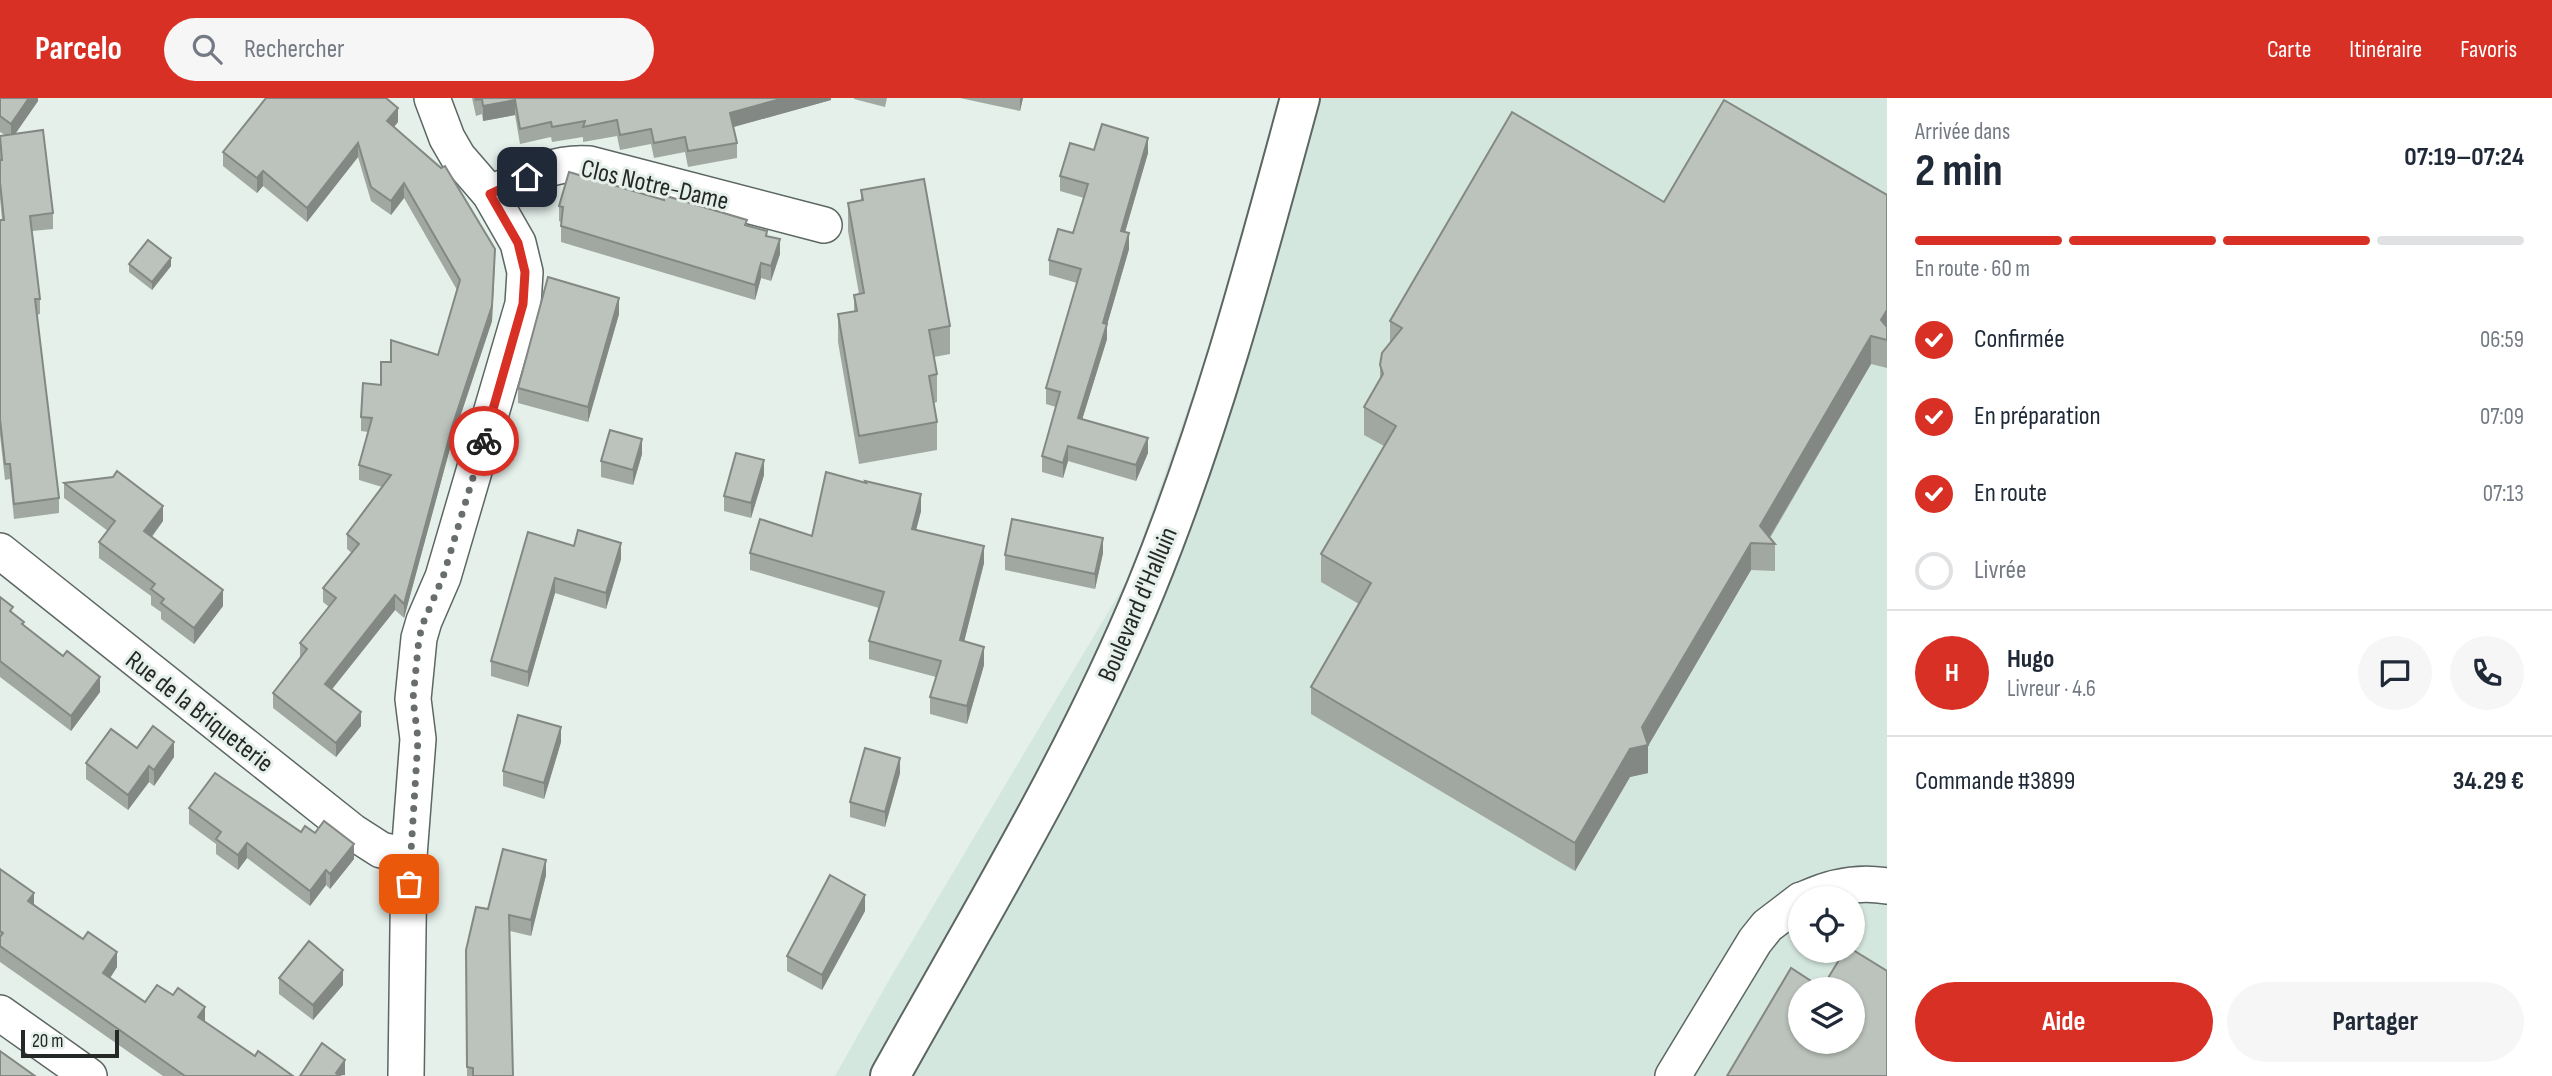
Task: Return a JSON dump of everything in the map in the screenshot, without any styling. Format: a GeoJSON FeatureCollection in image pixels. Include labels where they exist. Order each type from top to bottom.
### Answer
{"type":"FeatureCollection","features":[{"type":"Feature","properties":{"kind":"main road","name":"Boulevard d'Halluin"},"geometry":{"type":"LineString","coordinates":[[890,1076],[1059,771],[1146,589],[1196,457],[1225,366],[1300,98]]}},
{"type":"Feature","properties":{"kind":"street"},"geometry":{"type":"LineString","coordinates":[[406,1076],[409,856],[418,739],[413,699],[419,638],[443,577],[523,304],[525,272],[518,243],[490,194],[453,147],[432,98]]}},
{"type":"Feature","properties":{"kind":"street","name":"Clos Notre-Dame"},"geometry":{"type":"LineString","coordinates":[[490,194],[549,168],[571,163],[589,164],[824,225]]}},
{"type":"Feature","properties":{"kind":"street","name":"Rue de la Briqueterie"},"geometry":{"type":"LineString","coordinates":[[0,551],[353,832],[381,850],[409,856]]}},
{"type":"Feature","properties":{"kind":"street"},"geometry":{"type":"LineString","coordinates":[[1843,886],[1857,883],[1887,886]]}},
{"type":"Feature","properties":{"kind":"street"},"geometry":{"type":"LineString","coordinates":[[1673,1076],[1755,941],[1767,926],[1788,910]]}},
{"type":"Feature","properties":{"kind":"street"},"geometry":{"type":"LineString","coordinates":[[0,1013],[89,1076]]}},
{"type":"Feature","properties":{"kind":"shaded area"},"geometry":{"type":"Polygon","coordinates":[[[1296,98],[1887,98],[1887,1076],[835,1076],[889,980],[1129,577],[1296,98]]]}},
{"type":"Feature","properties":{"kind":"building"},"geometry":{"type":"Polygon","coordinates":[[[0,98],[29,98],[11,124],[0,116],[0,98]]]}},
{"type":"Feature","properties":{"kind":"building"},"geometry":{"type":"Polygon","coordinates":[[[266,98],[386,98],[398,108],[387,121],[441,168],[445,166],[495,249],[492,306],[452,427],[404,604],[395,595],[325,684],[361,712],[336,743],[273,693],[307,649],[300,643],[336,598],[323,588],[359,544],[347,534],[391,475],[359,465],[372,418],[361,417],[363,383],[381,385],[381,362],[391,362],[391,340],[438,355],[460,280],[404,183],[391,201],[371,187],[358,143],[307,208],[263,171],[257,178],[223,152],[266,98]]]}},
{"type":"Feature","properties":{"kind":"building"},"geometry":{"type":"Polygon","coordinates":[[[475,98],[784,98],[730,113],[737,143],[688,151],[685,137],[654,143],[651,129],[620,135],[617,120],[583,127],[585,121],[552,127],[551,122],[520,129],[515,100],[483,106],[482,99],[475,98]]]}},
{"type":"Feature","properties":{"kind":"building"},"geometry":{"type":"Polygon","coordinates":[[[1724,100],[1887,195],[1887,310],[1881,320],[1887,327],[1887,340],[1871,336],[1760,526],[1775,544],[1751,543],[1642,727],[1648,745],[1630,749],[1575,843],[1311,687],[1371,583],[1321,554],[1396,426],[1364,407],[1383,374],[1380,365],[1382,353],[1402,328],[1390,321],[1512,112],[1664,202],[1724,100]]]}},
{"type":"Feature","properties":{"kind":"building"},"geometry":{"type":"Polygon","coordinates":[[[1102,124],[1148,138],[1121,231],[1129,233],[1103,323],[1107,324],[1078,418],[1148,438],[1136,465],[1068,446],[1063,463],[1042,456],[1060,392],[1046,388],[1081,269],[1049,260],[1058,229],[1073,233],[1088,184],[1060,176],[1070,143],[1094,150],[1102,124]]]}},
{"type":"Feature","properties":{"kind":"building"},"geometry":{"type":"Polygon","coordinates":[[[43,130],[53,213],[30,216],[40,299],[35,299],[59,498],[14,504],[10,464],[5,464],[0,419],[0,220],[4,220],[0,182],[0,136],[43,130]]]}},
{"type":"Feature","properties":{"kind":"building"},"geometry":{"type":"Polygon","coordinates":[[[569,172],[664,200],[663,195],[747,220],[745,225],[767,231],[766,236],[780,239],[771,266],[761,263],[755,285],[561,226],[563,207],[559,206],[569,172]]]}},
{"type":"Feature","properties":{"kind":"building"},"geometry":{"type":"Polygon","coordinates":[[[924,179],[950,326],[929,330],[937,374],[929,376],[937,422],[859,436],[838,314],[857,311],[854,295],[864,293],[848,203],[863,200],[861,190],[924,179]]]}},
{"type":"Feature","properties":{"kind":"building"},"geometry":{"type":"Polygon","coordinates":[[[148,240],[171,258],[152,282],[129,264],[148,240]]]}},
{"type":"Feature","properties":{"kind":"building"},"geometry":{"type":"Polygon","coordinates":[[[548,277],[619,298],[588,407],[518,388],[548,277]]]}},
{"type":"Feature","properties":{"kind":"building"},"geometry":{"type":"Polygon","coordinates":[[[610,430],[642,439],[633,470],[601,461],[610,430]]]}},
{"type":"Feature","properties":{"kind":"building"},"geometry":{"type":"Polygon","coordinates":[[[736,453],[764,460],[751,503],[724,496],[736,453]]]}},
{"type":"Feature","properties":{"kind":"building"},"geometry":{"type":"Polygon","coordinates":[[[117,471],[163,506],[144,531],[223,590],[194,628],[161,603],[164,599],[151,589],[155,584],[99,542],[115,521],[64,483],[113,477],[117,471]]]}},
{"type":"Feature","properties":{"kind":"building"},"geometry":{"type":"Polygon","coordinates":[[[826,472],[921,494],[912,529],[984,546],[960,640],[984,647],[967,706],[930,697],[941,661],[869,641],[884,592],[750,553],[760,519],[812,536],[826,472]]]}},
{"type":"Feature","properties":{"kind":"building"},"geometry":{"type":"Polygon","coordinates":[[[1012,519],[1103,538],[1095,574],[1005,555],[1012,519]]]}},
{"type":"Feature","properties":{"kind":"building"},"geometry":{"type":"Polygon","coordinates":[[[578,530],[621,543],[606,593],[555,578],[528,672],[491,661],[528,532],[574,546],[578,530]]]}},
{"type":"Feature","properties":{"kind":"building"},"geometry":{"type":"Polygon","coordinates":[[[0,597],[13,607],[10,611],[24,622],[22,624],[63,656],[67,651],[100,677],[71,716],[0,661],[0,597]]]}},
{"type":"Feature","properties":{"kind":"building"},"geometry":{"type":"Polygon","coordinates":[[[518,715],[561,727],[544,783],[503,771],[518,715]]]}},
{"type":"Feature","properties":{"kind":"building"},"geometry":{"type":"Polygon","coordinates":[[[153,726],[174,742],[154,770],[149,766],[128,795],[86,763],[111,729],[137,748],[153,726]]]}},
{"type":"Feature","properties":{"kind":"building"},"geometry":{"type":"Polygon","coordinates":[[[865,748],[900,758],[885,812],[850,802],[865,748]]]}},
{"type":"Feature","properties":{"kind":"building"},"geometry":{"type":"Polygon","coordinates":[[[215,773],[301,832],[305,826],[315,833],[324,821],[354,844],[330,874],[326,870],[310,891],[247,843],[238,855],[216,839],[221,832],[189,808],[215,773]]]}},
{"type":"Feature","properties":{"kind":"building"},"geometry":{"type":"Polygon","coordinates":[[[503,849],[546,860],[531,920],[509,915],[513,1076],[473,1076],[473,1068],[467,1067],[466,950],[476,907],[488,909],[503,849]]]}},
{"type":"Feature","properties":{"kind":"building"},"geometry":{"type":"Polygon","coordinates":[[[0,869],[34,893],[28,901],[83,939],[88,932],[117,952],[103,973],[145,1002],[157,985],[173,995],[178,988],[205,1007],[198,1017],[255,1056],[258,1051],[293,1076],[185,1076],[0,946],[3,933],[0,931],[0,869]]]}},
{"type":"Feature","properties":{"kind":"building"},"geometry":{"type":"Polygon","coordinates":[[[830,875],[865,895],[822,975],[787,956],[830,875]]]}},
{"type":"Feature","properties":{"kind":"building"},"geometry":{"type":"Polygon","coordinates":[[[309,941],[343,970],[313,1005],[279,978],[309,941]]]}},
{"type":"Feature","properties":{"kind":"building"},"geometry":{"type":"Polygon","coordinates":[[[1865,957],[1887,971],[1887,1076],[1727,1076],[1791,968],[1805,977],[1788,977],[1788,1054],[1865,1054],[1865,977],[1829,977],[1837,963],[1865,963],[1865,957]]]}},
{"type":"Feature","properties":{"kind":"building"},"geometry":{"type":"Polygon","coordinates":[[[322,1043],[345,1060],[336,1073],[340,1076],[300,1076],[322,1043]]]}},
{"type":"Feature","properties":{"kind":"building"},"geometry":{"type":"Polygon","coordinates":[[[0,1051],[35,1076],[0,1076],[0,1051]]]}},
{"type":"Feature","properties":{"kind":"way so far"},"geometry":{"type":"LineString","coordinates":[[409,884],[418,739],[413,699],[414,674],[419,638],[443,577],[484,441]]}},
{"type":"Feature","properties":{"kind":"route"},"geometry":{"type":"LineString","coordinates":[[484,441],[523,304],[525,272],[518,243],[490,194],[527,177]]}}]}
